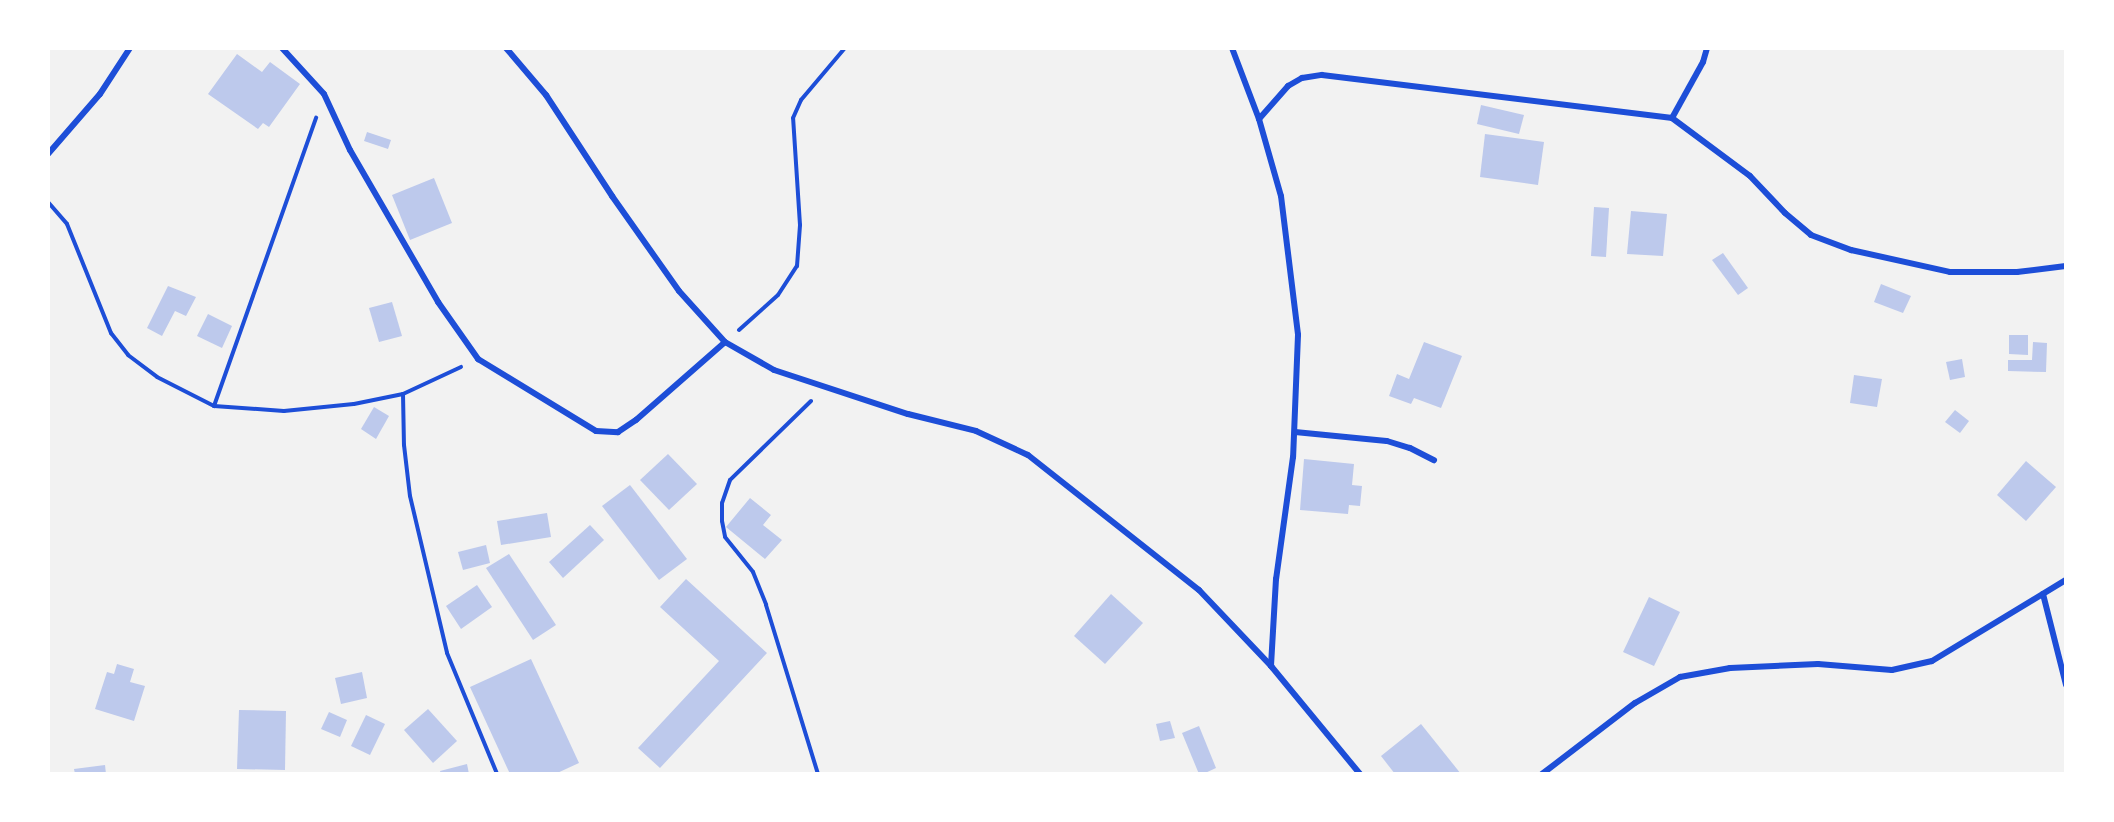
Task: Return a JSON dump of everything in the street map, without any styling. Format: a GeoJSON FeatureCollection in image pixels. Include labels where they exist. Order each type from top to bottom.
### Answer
{"type":"FeatureCollection","features":[{"type":"Feature","properties":{"kind":"street"},"geometry":{"type":"LineString","coordinates":[[48,154],[100,94],[130,48]]}},
{"type":"Feature","properties":{"kind":"street"},"geometry":{"type":"LineString","coordinates":[[282,48],[324,94],[350,150],[438,302],[478,359],[596,431],[618,432],[636,420],[725,342]]}},
{"type":"Feature","properties":{"kind":"street"},"geometry":{"type":"LineString","coordinates":[[506,48],[546,95],[612,196],[680,291],[725,342],[774,370],[908,414],[976,430],[1028,456],[1199,590],[1271,666],[1360,774]]}},
{"type":"Feature","properties":{"kind":"street"},"geometry":{"type":"LineString","coordinates":[[1232,48],[1259,119],[1281,196],[1299,335],[1295,432],[1276,579],[1271,666]]}},
{"type":"Feature","properties":{"kind":"street"},"geometry":{"type":"LineString","coordinates":[[1672,118],[1703,62],[1707,48]]}},
{"type":"Feature","properties":{"kind":"street"},"geometry":{"type":"LineString","coordinates":[[1259,119],[1288,86],[1302,78],[1322,75],[1672,118],[1750,176],[1785,213],[1811,235],[1851,250],[1950,272],[2017,272],[2066,266]]}},
{"type":"Feature","properties":{"kind":"street"},"geometry":{"type":"LineString","coordinates":[[1295,432],[1387,441],[1410,448],[1434,460]]}},
{"type":"Feature","properties":{"kind":"street"},"geometry":{"type":"LineString","coordinates":[[1542,774],[1635,703],[1680,677],[1730,668],[1818,664],[1892,670],[1932,661],[2066,580]]}},
{"type":"Feature","properties":{"kind":"street"},"geometry":{"type":"LineString","coordinates":[[2043,594],[2066,684]]}},
{"type":"Feature","properties":{"kind":"path"},"geometry":{"type":"LineString","coordinates":[[725,342],[778,295],[797,266],[800,225],[793,118],[801,100],[845,48]]}},
{"type":"Feature","properties":{"kind":"path"},"geometry":{"type":"LineString","coordinates":[[214,406],[324,94]]}},
{"type":"Feature","properties":{"kind":"path"},"geometry":{"type":"LineString","coordinates":[[48,202],[67,224],[111,333],[128,355],[157,377],[214,406],[284,411],[354,404],[403,394],[478,359]]}},
{"type":"Feature","properties":{"kind":"path"},"geometry":{"type":"LineString","coordinates":[[818,774],[766,605],[753,572],[725,537],[722,503],[730,480],[824,388]]}},
{"type":"Feature","properties":{"kind":"path"},"geometry":{"type":"LineString","coordinates":[[403,394],[404,445],[410,496],[447,654],[497,774]]}},
{"type":"Feature","properties":{"kind":"building"},"geometry":{"type":"Polygon","coordinates":[[[237,54],[262,72],[270,62],[300,84],[269,127],[263,123],[258,129],[208,94],[237,54]]]}},
{"type":"Feature","properties":{"kind":"building"},"geometry":{"type":"Polygon","coordinates":[[[1481,105],[1524,115],[1519,134],[1477,124],[1481,105]]]}},
{"type":"Feature","properties":{"kind":"building"},"geometry":{"type":"Polygon","coordinates":[[[367,132],[391,140],[388,149],[364,141],[367,132]]]}},
{"type":"Feature","properties":{"kind":"building"},"geometry":{"type":"Polygon","coordinates":[[[1485,134],[1544,142],[1538,185],[1480,177],[1485,134]]]}},
{"type":"Feature","properties":{"kind":"building"},"geometry":{"type":"Polygon","coordinates":[[[434,178],[452,223],[410,240],[392,195],[434,178]]]}},
{"type":"Feature","properties":{"kind":"building"},"geometry":{"type":"Polygon","coordinates":[[[1594,207],[1609,208],[1606,257],[1591,256],[1594,207]]]}},
{"type":"Feature","properties":{"kind":"building"},"geometry":{"type":"Polygon","coordinates":[[[1631,211],[1667,214],[1663,256],[1627,254],[1631,211]]]}},
{"type":"Feature","properties":{"kind":"building"},"geometry":{"type":"Polygon","coordinates":[[[1723,253],[1748,288],[1738,295],[1712,260],[1723,253]]]}},
{"type":"Feature","properties":{"kind":"building"},"geometry":{"type":"Polygon","coordinates":[[[1881,284],[1911,296],[1903,313],[1874,302],[1881,284]]]}},
{"type":"Feature","properties":{"kind":"building"},"geometry":{"type":"Polygon","coordinates":[[[168,286],[196,297],[186,316],[175,311],[162,336],[147,328],[168,286]]]}},
{"type":"Feature","properties":{"kind":"building"},"geometry":{"type":"Polygon","coordinates":[[[392,302],[402,336],[379,342],[369,308],[392,302]]]}},
{"type":"Feature","properties":{"kind":"building"},"geometry":{"type":"Polygon","coordinates":[[[208,314],[232,326],[222,348],[197,336],[208,314]]]}},
{"type":"Feature","properties":{"kind":"building"},"geometry":{"type":"Polygon","coordinates":[[[2009,335],[2028,335],[2028,355],[2009,354],[2009,335]]]}},
{"type":"Feature","properties":{"kind":"building"},"geometry":{"type":"Polygon","coordinates":[[[1424,342],[1462,356],[1441,408],[1414,398],[1411,404],[1389,396],[1397,374],[1409,379],[1424,342]]]}},
{"type":"Feature","properties":{"kind":"building"},"geometry":{"type":"Polygon","coordinates":[[[2033,342],[2047,343],[2046,372],[2008,371],[2008,360],[2032,360],[2033,342]]]}},
{"type":"Feature","properties":{"kind":"building"},"geometry":{"type":"Polygon","coordinates":[[[1962,359],[1965,377],[1950,380],[1946,362],[1962,359]]]}},
{"type":"Feature","properties":{"kind":"building"},"geometry":{"type":"Polygon","coordinates":[[[1854,375],[1882,379],[1877,407],[1850,403],[1854,375]]]}},
{"type":"Feature","properties":{"kind":"building"},"geometry":{"type":"Polygon","coordinates":[[[374,407],[389,416],[376,439],[361,429],[374,407]]]}},
{"type":"Feature","properties":{"kind":"building"},"geometry":{"type":"Polygon","coordinates":[[[1955,410],[1969,421],[1960,433],[1945,422],[1955,410]]]}},
{"type":"Feature","properties":{"kind":"building"},"geometry":{"type":"Polygon","coordinates":[[[668,454],[697,484],[669,510],[640,480],[668,454]]]}},
{"type":"Feature","properties":{"kind":"building"},"geometry":{"type":"Polygon","coordinates":[[[1304,459],[1354,464],[1352,485],[1362,486],[1360,506],[1349,505],[1348,514],[1300,510],[1304,459]]]}},
{"type":"Feature","properties":{"kind":"building"},"geometry":{"type":"Polygon","coordinates":[[[2026,461],[2056,487],[2026,521],[1997,495],[2026,461]]]}},
{"type":"Feature","properties":{"kind":"building"},"geometry":{"type":"Polygon","coordinates":[[[630,485],[687,559],[659,580],[602,506],[630,485]]]}},
{"type":"Feature","properties":{"kind":"building"},"geometry":{"type":"Polygon","coordinates":[[[750,498],[771,515],[763,525],[782,540],[765,559],[726,527],[750,498]]]}},
{"type":"Feature","properties":{"kind":"building"},"geometry":{"type":"Polygon","coordinates":[[[547,513],[551,537],[501,545],[497,521],[547,513]]]}},
{"type":"Feature","properties":{"kind":"building"},"geometry":{"type":"Polygon","coordinates":[[[590,525],[604,540],[563,578],[549,562],[590,525]]]}},
{"type":"Feature","properties":{"kind":"building"},"geometry":{"type":"Polygon","coordinates":[[[486,545],[490,563],[463,570],[458,552],[486,545]]]}},
{"type":"Feature","properties":{"kind":"building"},"geometry":{"type":"Polygon","coordinates":[[[509,554],[556,625],[533,640],[486,568],[509,554]]]}},
{"type":"Feature","properties":{"kind":"building"},"geometry":{"type":"Polygon","coordinates":[[[686,579],[767,653],[660,768],[638,748],[719,661],[660,607],[686,579]]]}},
{"type":"Feature","properties":{"kind":"building"},"geometry":{"type":"Polygon","coordinates":[[[477,585],[492,607],[461,629],[446,606],[477,585]]]}},
{"type":"Feature","properties":{"kind":"building"},"geometry":{"type":"Polygon","coordinates":[[[1111,594],[1143,623],[1105,664],[1074,636],[1111,594]]]}},
{"type":"Feature","properties":{"kind":"building"},"geometry":{"type":"Polygon","coordinates":[[[1649,597],[1680,612],[1654,666],[1623,652],[1649,597]]]}},
{"type":"Feature","properties":{"kind":"building"},"geometry":{"type":"Polygon","coordinates":[[[531,659],[579,763],[555,774],[510,774],[470,687],[531,659]]]}},
{"type":"Feature","properties":{"kind":"building"},"geometry":{"type":"Polygon","coordinates":[[[117,664],[134,669],[130,682],[145,686],[134,721],[95,709],[107,672],[114,674],[117,664]]]}},
{"type":"Feature","properties":{"kind":"building"},"geometry":{"type":"Polygon","coordinates":[[[362,672],[367,698],[341,704],[335,678],[362,672]]]}},
{"type":"Feature","properties":{"kind":"building"},"geometry":{"type":"Polygon","coordinates":[[[428,709],[457,741],[433,763],[404,730],[428,709]]]}},
{"type":"Feature","properties":{"kind":"building"},"geometry":{"type":"Polygon","coordinates":[[[239,710],[286,711],[285,770],[237,769],[239,710]]]}},
{"type":"Feature","properties":{"kind":"building"},"geometry":{"type":"Polygon","coordinates":[[[329,712],[347,720],[340,737],[321,729],[329,712]]]}},
{"type":"Feature","properties":{"kind":"building"},"geometry":{"type":"Polygon","coordinates":[[[366,715],[385,724],[370,755],[351,746],[366,715]]]}},
{"type":"Feature","properties":{"kind":"building"},"geometry":{"type":"Polygon","coordinates":[[[1170,721],[1175,738],[1160,741],[1156,724],[1170,721]]]}},
{"type":"Feature","properties":{"kind":"building"},"geometry":{"type":"Polygon","coordinates":[[[1421,724],[1461,774],[1395,774],[1381,756],[1421,724]]]}},
{"type":"Feature","properties":{"kind":"building"},"geometry":{"type":"Polygon","coordinates":[[[1199,726],[1216,768],[1203,774],[1199,774],[1182,733],[1199,726]]]}},
{"type":"Feature","properties":{"kind":"building"},"geometry":{"type":"Polygon","coordinates":[[[467,764],[469,774],[441,774],[440,771],[467,764]]]}},
{"type":"Feature","properties":{"kind":"building"},"geometry":{"type":"Polygon","coordinates":[[[105,765],[106,774],[75,774],[74,769],[105,765]]]}}]}
